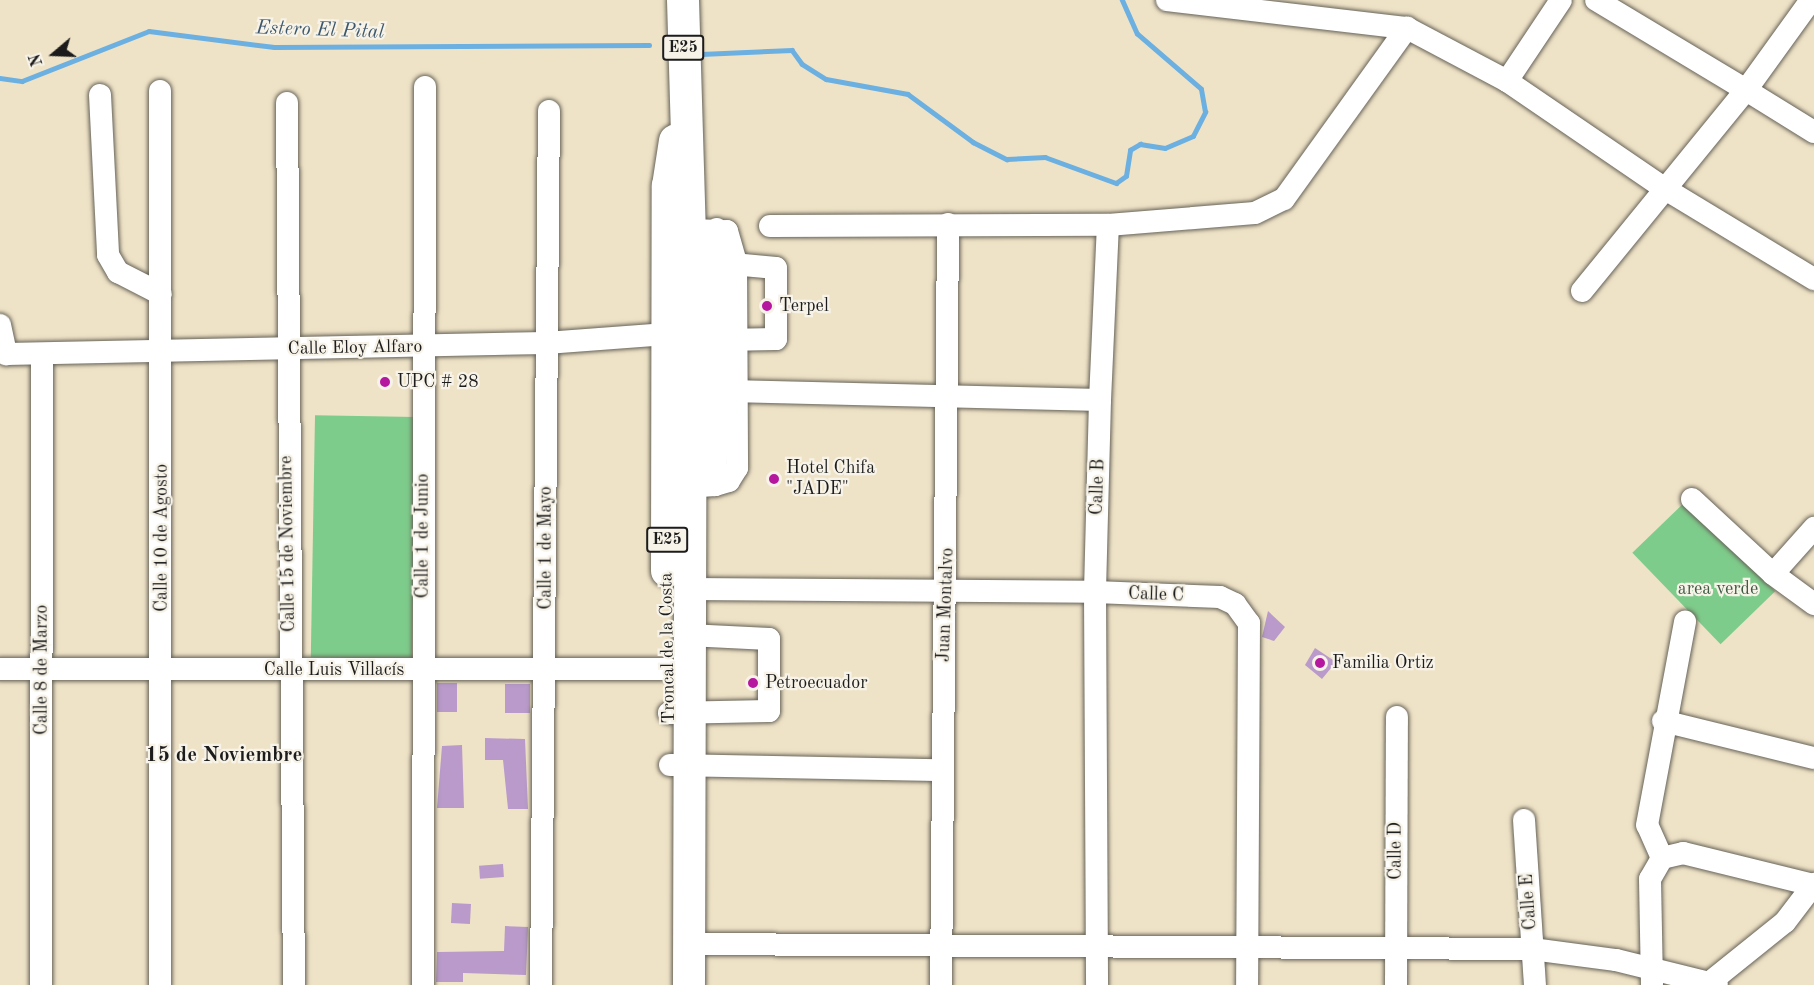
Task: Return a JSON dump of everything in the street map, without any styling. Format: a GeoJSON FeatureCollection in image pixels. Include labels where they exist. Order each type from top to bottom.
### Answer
{"type":"FeatureCollection","features":[{"type":"Feature","properties":{"kind":"highway","name":"Troncal de la Costa"},"geometry":{"type":"LineString","coordinates":[[679,713],[668,669],[702,338],[715,262],[704,229],[683,96],[683,0]]}},
{"type":"Feature","properties":{"kind":"highway","name":"Troncal de la Costa"},"geometry":{"type":"LineString","coordinates":[[669,985],[679,765],[679,713],[688,635],[689,589],[714,390],[668,186],[683,96]]}},
{"type":"Feature","properties":{"kind":"highway","name":"Troncal de la Costa"},"geometry":{"type":"LineString","coordinates":[[679,765],[689,944],[689,985]]}},
{"type":"Feature","properties":{"kind":"street"},"geometry":{"type":"LineString","coordinates":[[1167,0],[1407,28],[1507,81],[1667,190],[1814,279]]}},
{"type":"Feature","properties":{"kind":"street"},"geometry":{"type":"LineString","coordinates":[[1507,81],[1562,0]]}},
{"type":"Feature","properties":{"kind":"street"},"geometry":{"type":"LineString","coordinates":[[1596,0],[1814,132]]}},
{"type":"Feature","properties":{"kind":"street"},"geometry":{"type":"LineString","coordinates":[[1582,291],[1667,190],[1746,90],[1811,0]]}},
{"type":"Feature","properties":{"kind":"street"},"geometry":{"type":"LineString","coordinates":[[770,226],[1108,225],[1221,220],[1284,199],[1407,28]]}},
{"type":"Feature","properties":{"kind":"street","name":"Calle 1 de Junio"},"geometry":{"type":"LineString","coordinates":[[423,985],[425,87]]}},
{"type":"Feature","properties":{"kind":"street","name":"Calle 10 de Agosto"},"geometry":{"type":"LineString","coordinates":[[160,91],[162,352],[160,985]]}},
{"type":"Feature","properties":{"kind":"street"},"geometry":{"type":"LineString","coordinates":[[100,95],[108,255],[118,272],[161,294]]}},
{"type":"Feature","properties":{"kind":"street","name":"Calle 15 de Noviembre"},"geometry":{"type":"LineString","coordinates":[[287,103],[286,349],[294,985]]}},
{"type":"Feature","properties":{"kind":"street","name":"Calle 1 de Mayo"},"geometry":{"type":"LineString","coordinates":[[541,985],[546,670],[549,111]]}},
{"type":"Feature","properties":{"kind":"street","name":"Juan Montalvo"},"geometry":{"type":"LineString","coordinates":[[941,985],[939,770],[948,590],[946,395],[948,224]]}},
{"type":"Feature","properties":{"kind":"street","name":"Calle B"},"geometry":{"type":"LineString","coordinates":[[1096,985],[1095,592],[1108,225]]}},
{"type":"Feature","properties":{"kind":"street"},"geometry":{"type":"LineString","coordinates":[[702,486],[736,473],[702,338],[715,262],[732,236],[704,229]]}},
{"type":"Feature","properties":{"kind":"street","name":"Calle Eloy Alfaro"},"geometry":{"type":"LineString","coordinates":[[3,358],[42,355],[702,338],[776,339],[776,268],[715,262]]}},
{"type":"Feature","properties":{"kind":"street"},"geometry":{"type":"LineString","coordinates":[[0,326],[3,358]]}},
{"type":"Feature","properties":{"kind":"street","name":"Calle 8 de Marzo"},"geometry":{"type":"LineString","coordinates":[[40,985],[42,355]]}},
{"type":"Feature","properties":{"kind":"street"},"geometry":{"type":"LineString","coordinates":[[714,390],[1100,400]]}},
{"type":"Feature","properties":{"kind":"street"},"geometry":{"type":"LineString","coordinates":[[1692,499],[1773,574],[1814,604]]}},
{"type":"Feature","properties":{"kind":"street"},"geometry":{"type":"LineString","coordinates":[[1773,574],[1814,528]]}},
{"type":"Feature","properties":{"kind":"street","name":"Calle C"},"geometry":{"type":"LineString","coordinates":[[689,589],[1095,592],[1220,597],[1247,618],[1247,985]]}},
{"type":"Feature","properties":{"kind":"street"},"geometry":{"type":"LineString","coordinates":[[1662,858],[1647,825],[1664,721],[1685,622]]}},
{"type":"Feature","properties":{"kind":"street"},"geometry":{"type":"LineString","coordinates":[[679,713],[769,711],[769,639],[688,635]]}},
{"type":"Feature","properties":{"kind":"street","name":"Calle Luis Villacís"},"geometry":{"type":"LineString","coordinates":[[0,669],[668,669]]}},
{"type":"Feature","properties":{"kind":"street","name":"Calle D"},"geometry":{"type":"LineString","coordinates":[[1396,985],[1397,717]]}},
{"type":"Feature","properties":{"kind":"street"},"geometry":{"type":"LineString","coordinates":[[1664,721],[1814,758]]}},
{"type":"Feature","properties":{"kind":"street"},"geometry":{"type":"LineString","coordinates":[[679,765],[939,770]]}},
{"type":"Feature","properties":{"kind":"street","name":"Calle E"},"geometry":{"type":"LineString","coordinates":[[1524,820],[1535,985]]}},
{"type":"Feature","properties":{"kind":"street"},"geometry":{"type":"LineString","coordinates":[[689,944],[1396,947],[1532,950],[1651,977],[1713,984],[1785,922],[1814,884],[1683,853],[1662,858],[1650,879],[1651,977]]}},
{"type":"Feature","properties":{"kind":"green space"},"geometry":{"type":"Polygon","coordinates":[[[315,415],[416,417],[412,659],[311,657],[315,415]]]}},
{"type":"Feature","properties":{"kind":"green space","name":"area verde"},"geometry":{"type":"Polygon","coordinates":[[[1687,500],[1775,591],[1721,644],[1632,553],[1687,500]]]}},
{"type":"Feature","properties":{"kind":"building"},"geometry":{"type":"Polygon","coordinates":[[[1268,611],[1285,627],[1274,641],[1262,637],[1268,611]]]}},
{"type":"Feature","properties":{"kind":"building","name":"Familia Ortiz"},"geometry":{"type":"Polygon","coordinates":[[[1315,648],[1336,662],[1322,679],[1305,665],[1315,648]]]}},
{"type":"Feature","properties":{"kind":"building"},"geometry":{"type":"Polygon","coordinates":[[[437,683],[457,683],[457,712],[437,712],[437,683]]]}},
{"type":"Feature","properties":{"kind":"building"},"geometry":{"type":"Polygon","coordinates":[[[505,684],[530,684],[530,713],[505,713],[505,684]]]}},
{"type":"Feature","properties":{"kind":"building"},"geometry":{"type":"Polygon","coordinates":[[[485,738],[525,739],[528,809],[508,809],[503,760],[485,760],[485,738]]]}},
{"type":"Feature","properties":{"kind":"building"},"geometry":{"type":"Polygon","coordinates":[[[462,745],[464,808],[437,808],[442,746],[462,745]]]}},
{"type":"Feature","properties":{"kind":"building"},"geometry":{"type":"Polygon","coordinates":[[[503,864],[504,877],[480,879],[479,866],[503,864]]]}},
{"type":"Feature","properties":{"kind":"building"},"geometry":{"type":"Polygon","coordinates":[[[452,903],[471,904],[470,924],[451,923],[452,903]]]}},
{"type":"Feature","properties":{"kind":"building"},"geometry":{"type":"Polygon","coordinates":[[[505,926],[528,927],[526,975],[463,973],[463,982],[436,982],[437,952],[504,951],[505,926]]]}},
{"type":"Feature","properties":{"kind":"waterway","name":"Estero El Pital"},"geometry":{"type":"LineString","coordinates":[[701,54],[792,50],[802,64],[826,79],[908,94],[973,142],[1007,159],[1045,157],[1116,183],[1126,176],[1130,150],[1140,144],[1165,148],[1193,136],[1205,112],[1201,89],[1137,34],[1122,0]]}},
{"type":"Feature","properties":{"kind":"waterway","name":"Estero El Pital"},"geometry":{"type":"LineString","coordinates":[[0,78],[22,81],[149,31],[274,47],[649,45]]}},
{"type":"Feature","properties":{"kind":"place","name":"Terpel"},"geometry":{"type":"Point","coordinates":[767,306]}},
{"type":"Feature","properties":{"kind":"place","name":"UPC # 28"},"geometry":{"type":"Point","coordinates":[385,382]}},
{"type":"Feature","properties":{"kind":"place","name":"Hotel Chifa \"JADE\""},"geometry":{"type":"Point","coordinates":[774,479]}},
{"type":"Feature","properties":{"kind":"place","name":"Familia Ortiz"},"geometry":{"type":"Point","coordinates":[1320,663]}},
{"type":"Feature","properties":{"kind":"place","name":"Petroecuador"},"geometry":{"type":"Point","coordinates":[753,683]}},
{"type":"Feature","properties":{"kind":"district","name":"15 de Noviembre"},"geometry":{"type":"Point","coordinates":[224,756]}}]}
